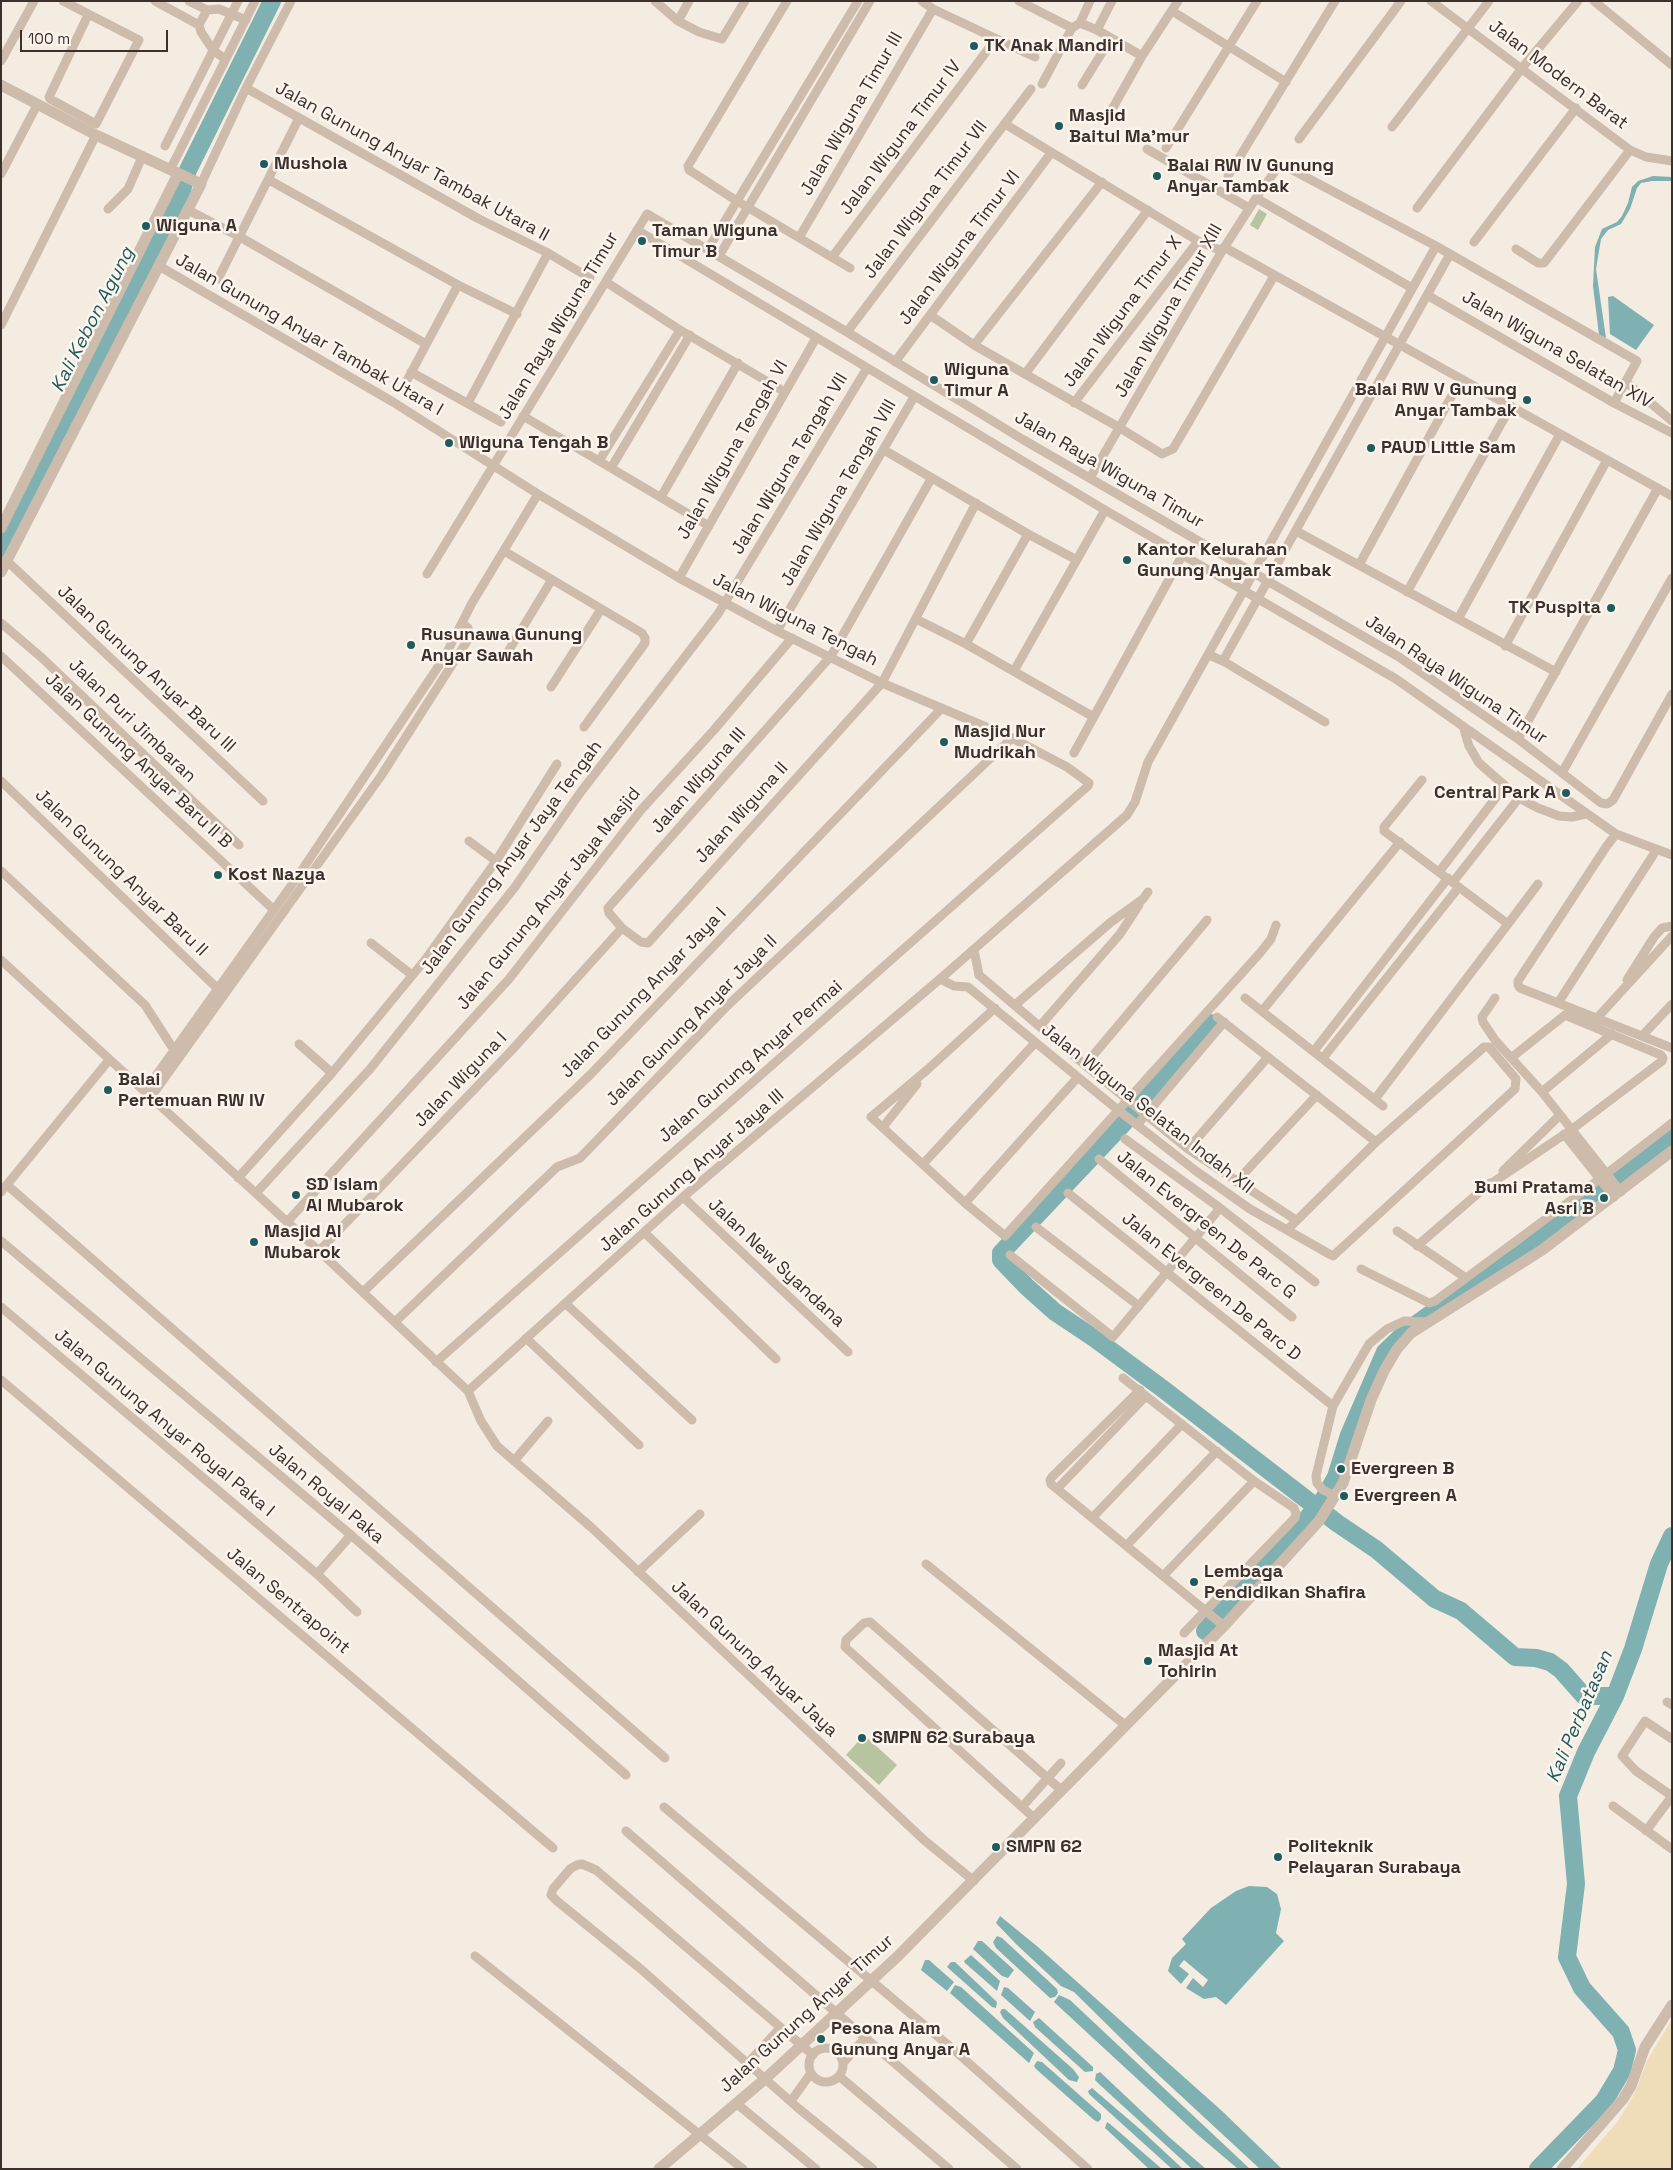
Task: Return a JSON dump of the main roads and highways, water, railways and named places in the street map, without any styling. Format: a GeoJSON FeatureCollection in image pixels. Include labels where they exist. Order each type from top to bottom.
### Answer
{"type":"FeatureCollection","features":[{"type":"Feature","properties":{"kind":"water"},"geometry":{"type":"Polygon","coordinates":[[[1653,176],[1672,177],[1672,181],[1641,183],[1637,188],[1630,209],[1621,224],[1608,230],[1601,239],[1596,269],[1606,338],[1599,335],[1593,286],[1595,247],[1602,229],[1617,222],[1622,216],[1632,187],[1638,181],[1653,176]]]}},
{"type":"Feature","properties":{"kind":"water"},"geometry":{"type":"Polygon","coordinates":[[[1613,296],[1654,325],[1636,350],[1610,334],[1608,297],[1613,296]]]}},
{"type":"Feature","properties":{"kind":"water"},"geometry":{"type":"Polygon","coordinates":[[[1249,1886],[1267,1887],[1277,1894],[1281,1909],[1276,1933],[1284,1941],[1226,2005],[1216,1997],[1204,1999],[1186,1988],[1193,1978],[1203,1987],[1208,1980],[1184,1960],[1179,1966],[1189,1974],[1181,1984],[1168,1971],[1172,1958],[1186,1944],[1182,1939],[1211,1908],[1236,1891],[1249,1886]]]}},
{"type":"Feature","properties":{"kind":"water"},"geometry":{"type":"Polygon","coordinates":[[[1000,1916],[1038,1947],[1222,2111],[1282,2169],[1260,2169],[1152,2069],[1074,1992],[1061,1986],[1016,1944],[996,1923],[1000,1916]]]}},
{"type":"Feature","properties":{"kind":"water"},"geometry":{"type":"Polygon","coordinates":[[[997,1936],[1002,1938],[1057,1989],[1058,1993],[1055,1997],[1050,1998],[996,1948],[993,1942],[997,1936]]]}},
{"type":"Feature","properties":{"kind":"water"},"geometry":{"type":"Polygon","coordinates":[[[978,1941],[982,1941],[1014,1970],[1008,1978],[1002,1976],[973,1949],[978,1941]]]}},
{"type":"Feature","properties":{"kind":"water"},"geometry":{"type":"Polygon","coordinates":[[[971,1955],[1000,1981],[997,1991],[965,1963],[964,1961],[971,1955]]]}},
{"type":"Feature","properties":{"kind":"water"},"geometry":{"type":"Polygon","coordinates":[[[925,1960],[929,1960],[954,1982],[947,1991],[921,1970],[925,1960]]]}},
{"type":"Feature","properties":{"kind":"water"},"geometry":{"type":"Polygon","coordinates":[[[951,1962],[955,1962],[997,2002],[996,2008],[992,2007],[947,1967],[951,1962]]]}},
{"type":"Feature","properties":{"kind":"water"},"geometry":{"type":"Polygon","coordinates":[[[955,1985],[961,1987],[1034,2053],[1029,2063],[950,1993],[955,1985]]]}},
{"type":"Feature","properties":{"kind":"water"},"geometry":{"type":"Polygon","coordinates":[[[1004,1987],[1008,1988],[1035,2012],[1030,2021],[1001,1995],[1004,1987]]]}},
{"type":"Feature","properties":{"kind":"water"},"geometry":{"type":"Polygon","coordinates":[[[1059,1995],[1070,2000],[1250,2169],[1238,2169],[1198,2135],[1054,2002],[1059,1995]]]}},
{"type":"Feature","properties":{"kind":"water"},"geometry":{"type":"Polygon","coordinates":[[[1002,2009],[1005,2009],[1073,2069],[1079,2077],[1077,2082],[1069,2080],[1003,2018],[1000,2012],[1002,2009]]]}},
{"type":"Feature","properties":{"kind":"water"},"geometry":{"type":"Polygon","coordinates":[[[1039,2018],[1093,2067],[1093,2071],[1085,2072],[1035,2027],[1033,2022],[1039,2018]]]}},
{"type":"Feature","properties":{"kind":"water"},"geometry":{"type":"Polygon","coordinates":[[[1037,2061],[1042,2062],[1101,2114],[1101,2119],[1098,2122],[1094,2120],[1036,2069],[1034,2066],[1037,2061]]]}},
{"type":"Feature","properties":{"kind":"water"},"geometry":{"type":"Polygon","coordinates":[[[1100,2072],[1206,2169],[1192,2169],[1100,2085],[1095,2080],[1096,2074],[1100,2072]]]}},
{"type":"Feature","properties":{"kind":"water"},"geometry":{"type":"Polygon","coordinates":[[[1092,2088],[1183,2169],[1172,2169],[1089,2094],[1088,2091],[1092,2088]]]}},
{"type":"Feature","properties":{"kind":"water"},"geometry":{"type":"Polygon","coordinates":[[[1107,2122],[1162,2169],[1149,2169],[1105,2128],[1107,2122]]]}},
{"type":"Feature","properties":{"kind":"waterway","name":"Kali Kebon Agung"},"geometry":{"type":"LineString","coordinates":[[1,549],[180,197],[188,170],[272,1]]}},
{"type":"Feature","properties":{"kind":"waterway"},"geometry":{"type":"LineString","coordinates":[[1210,1023],[1123,1124],[1001,1253],[1001,1260],[1055,1312],[1094,1338],[1337,1523],[1377,1550],[1435,1599],[1461,1611],[1515,1657],[1536,1658],[1550,1662],[1561,1670],[1584,1696],[1615,1696]]}},
{"type":"Feature","properties":{"kind":"waterway"},"geometry":{"type":"LineString","coordinates":[[1205,1631],[1310,1515],[1318,1509],[1336,1477],[1349,1435],[1385,1352],[1408,1330],[1521,1254],[1672,1138]]}},
{"type":"Feature","properties":{"kind":"waterway","name":"Kali Perbatasan"},"geometry":{"type":"LineString","coordinates":[[1538,2169],[1604,2101],[1622,2071],[1627,2050],[1621,2032],[1582,1988],[1567,1957],[1576,1884],[1568,1796],[1586,1752],[1615,1696],[1633,1649],[1659,1564],[1672,1536]]}},
{"type":"Feature","properties":{"kind":"place","name":"TK Anak Mandiri"},"geometry":{"type":"Point","coordinates":[974,46]}},
{"type":"Feature","properties":{"kind":"place","name":"Masjid Baitul Ma'mur"},"geometry":{"type":"Point","coordinates":[1059,126]}},
{"type":"Feature","properties":{"kind":"place","name":"Mushola"},"geometry":{"type":"Point","coordinates":[264,164]}},
{"type":"Feature","properties":{"kind":"place","name":"Balai RW IV Gunung Anyar Tambak"},"geometry":{"type":"Point","coordinates":[1157,176]}},
{"type":"Feature","properties":{"kind":"place","name":"Wiguna A"},"geometry":{"type":"Point","coordinates":[146,226]}},
{"type":"Feature","properties":{"kind":"place","name":"Taman Wiguna Timur B"},"geometry":{"type":"Point","coordinates":[642,241]}},
{"type":"Feature","properties":{"kind":"place","name":"Wiguna Timur A"},"geometry":{"type":"Point","coordinates":[934,380]}},
{"type":"Feature","properties":{"kind":"place","name":"Balai RW V Gunung Anyar Tambak"},"geometry":{"type":"Point","coordinates":[1527,400]}},
{"type":"Feature","properties":{"kind":"place","name":"Wiguna Tengah B"},"geometry":{"type":"Point","coordinates":[449,443]}},
{"type":"Feature","properties":{"kind":"place","name":"PAUD Little Sam"},"geometry":{"type":"Point","coordinates":[1371,448]}},
{"type":"Feature","properties":{"kind":"place","name":"Kantor Kelurahan Gunung Anyar Tambak"},"geometry":{"type":"Point","coordinates":[1127,560]}},
{"type":"Feature","properties":{"kind":"place","name":"TK Puspita"},"geometry":{"type":"Point","coordinates":[1611,608]}},
{"type":"Feature","properties":{"kind":"place","name":"Rusunawa Gunung Anyar Sawah"},"geometry":{"type":"Point","coordinates":[411,645]}},
{"type":"Feature","properties":{"kind":"place","name":"Masjid Nur Mudrikah"},"geometry":{"type":"Point","coordinates":[944,742]}},
{"type":"Feature","properties":{"kind":"place","name":"Central Park A"},"geometry":{"type":"Point","coordinates":[1566,793]}},
{"type":"Feature","properties":{"kind":"place","name":"Kost Nazya"},"geometry":{"type":"Point","coordinates":[218,875]}},
{"type":"Feature","properties":{"kind":"place","name":"Balai Pertemuan RW IV"},"geometry":{"type":"Point","coordinates":[108,1090]}},
{"type":"Feature","properties":{"kind":"place","name":"SD Islam Al Mubarok"},"geometry":{"type":"Point","coordinates":[296,1195]}},
{"type":"Feature","properties":{"kind":"place","name":"Bumi Pratama Asri B"},"geometry":{"type":"Point","coordinates":[1604,1198]}},
{"type":"Feature","properties":{"kind":"place","name":"Masjid Al Mubarok"},"geometry":{"type":"Point","coordinates":[254,1242]}},
{"type":"Feature","properties":{"kind":"place","name":"Evergreen B"},"geometry":{"type":"Point","coordinates":[1341,1469]}},
{"type":"Feature","properties":{"kind":"place","name":"Evergreen A"},"geometry":{"type":"Point","coordinates":[1344,1496]}},
{"type":"Feature","properties":{"kind":"place","name":"Lembaga Pendidikan Shafira"},"geometry":{"type":"Point","coordinates":[1194,1582]}},
{"type":"Feature","properties":{"kind":"place","name":"Masjid At Tohirin"},"geometry":{"type":"Point","coordinates":[1148,1661]}},
{"type":"Feature","properties":{"kind":"place","name":"SMPN 62 Surabaya"},"geometry":{"type":"Point","coordinates":[862,1738]}},
{"type":"Feature","properties":{"kind":"place","name":"SMPN 62"},"geometry":{"type":"Point","coordinates":[996,1847]}},
{"type":"Feature","properties":{"kind":"place","name":"Politeknik Pelayaran Surabaya"},"geometry":{"type":"Point","coordinates":[1278,1857]}},
{"type":"Feature","properties":{"kind":"place","name":"Pesona Alam Gunung Anyar A"},"geometry":{"type":"Point","coordinates":[821,2039]}}]}
